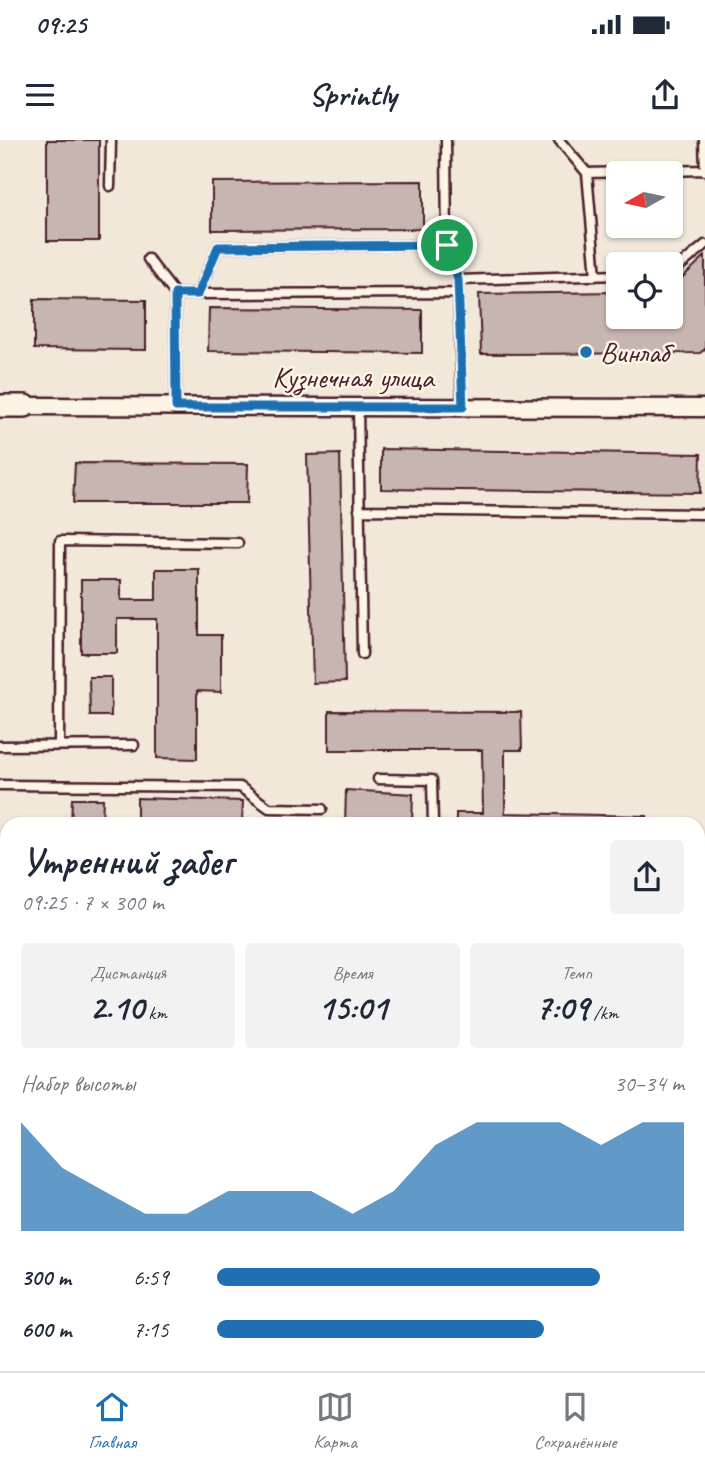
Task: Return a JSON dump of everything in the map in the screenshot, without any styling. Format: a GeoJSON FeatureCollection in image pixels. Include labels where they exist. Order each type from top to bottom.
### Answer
{"type":"FeatureCollection","features":[{"type":"Feature","properties":{"kind":"street","name":"Кузнечная улица"},"geometry":{"type":"LineString","coordinates":[[0,406],[705,408]]}},
{"type":"Feature","properties":{"kind":"lane"},"geometry":{"type":"LineString","coordinates":[[110,186],[111,140]]}},
{"type":"Feature","properties":{"kind":"lane"},"geometry":{"type":"LineString","coordinates":[[446,140],[447,245],[458,280],[463,407]]}},
{"type":"Feature","properties":{"kind":"lane"},"geometry":{"type":"LineString","coordinates":[[559,140],[587,173],[596,276]]}},
{"type":"Feature","properties":{"kind":"lane"},"geometry":{"type":"LineString","coordinates":[[587,173],[705,170],[704,140]]}},
{"type":"Feature","properties":{"kind":"lane"},"geometry":{"type":"LineString","coordinates":[[198,294],[218,247],[447,245]]}},
{"type":"Feature","properties":{"kind":"lane"},"geometry":{"type":"LineString","coordinates":[[683,263],[705,245]]}},
{"type":"Feature","properties":{"kind":"lane"},"geometry":{"type":"LineString","coordinates":[[148,259],[175,294],[176,407]]}},
{"type":"Feature","properties":{"kind":"lane"},"geometry":{"type":"LineString","coordinates":[[458,280],[606,276]]}},
{"type":"Feature","properties":{"kind":"lane"},"geometry":{"type":"LineString","coordinates":[[175,294],[458,293]]}},
{"type":"Feature","properties":{"kind":"lane"},"geometry":{"type":"LineString","coordinates":[[358,407],[362,654]]}},
{"type":"Feature","properties":{"kind":"lane"},"geometry":{"type":"LineString","coordinates":[[359,510],[705,514]]}},
{"type":"Feature","properties":{"kind":"lane"},"geometry":{"type":"LineString","coordinates":[[59,744],[60,541],[238,543]]}},
{"type":"Feature","properties":{"kind":"lane"},"geometry":{"type":"LineString","coordinates":[[0,746],[134,745]]}},
{"type":"Feature","properties":{"kind":"lane"},"geometry":{"type":"LineString","coordinates":[[378,779],[432,780],[433,817]]}},
{"type":"Feature","properties":{"kind":"lane"},"geometry":{"type":"LineString","coordinates":[[0,785],[240,787],[269,808],[322,809]]}},
{"type":"Feature","properties":{"kind":"building"},"geometry":{"type":"Polygon","coordinates":[[[47,140],[99,140],[99,241],[47,241],[47,140]]]}},
{"type":"Feature","properties":{"kind":"building"},"geometry":{"type":"Polygon","coordinates":[[[423,181],[423,229],[212,230],[212,182],[423,181]]]}},
{"type":"Feature","properties":{"kind":"building"},"geometry":{"type":"Polygon","coordinates":[[[705,256],[705,349],[700,353],[481,354],[479,294],[606,292],[606,329],[683,329],[683,277],[705,256]]]}},
{"type":"Feature","properties":{"kind":"building"},"geometry":{"type":"Polygon","coordinates":[[[34,299],[146,300],[146,350],[34,349],[34,299]]]}},
{"type":"Feature","properties":{"kind":"building"},"geometry":{"type":"Polygon","coordinates":[[[209,308],[422,310],[422,353],[208,351],[209,308]]]}},
{"type":"Feature","properties":{"kind":"building"},"geometry":{"type":"Polygon","coordinates":[[[381,449],[701,454],[700,493],[381,489],[381,449]]]}},
{"type":"Feature","properties":{"kind":"building"},"geometry":{"type":"Polygon","coordinates":[[[340,454],[345,682],[313,683],[307,455],[340,454]]]}},
{"type":"Feature","properties":{"kind":"building"},"geometry":{"type":"Polygon","coordinates":[[[75,463],[248,464],[247,503],[73,503],[75,463]]]}},
{"type":"Feature","properties":{"kind":"building"},"geometry":{"type":"Polygon","coordinates":[[[156,569],[199,569],[199,635],[221,635],[221,692],[197,691],[197,759],[157,758],[157,619],[117,619],[117,653],[81,653],[81,580],[121,580],[121,600],[156,600],[156,569]]]}},
{"type":"Feature","properties":{"kind":"building"},"geometry":{"type":"Polygon","coordinates":[[[89,677],[111,677],[111,716],[90,716],[89,677]]]}},
{"type":"Feature","properties":{"kind":"building"},"geometry":{"type":"Polygon","coordinates":[[[329,711],[521,712],[522,750],[505,750],[505,813],[647,817],[456,817],[456,813],[483,813],[482,750],[329,750],[329,711]]]}},
{"type":"Feature","properties":{"kind":"building"},"geometry":{"type":"Polygon","coordinates":[[[346,790],[413,794],[412,817],[345,817],[346,790]]]}},
{"type":"Feature","properties":{"kind":"building"},"geometry":{"type":"Polygon","coordinates":[[[137,798],[243,801],[242,817],[137,817],[137,798]]]}},
{"type":"Feature","properties":{"kind":"building"},"geometry":{"type":"Polygon","coordinates":[[[72,799],[103,799],[102,817],[71,817],[72,799]]]}},
{"type":"Feature","properties":{"kind":"place","name":"Винлаб"},"geometry":{"type":"Point","coordinates":[586,352]}},
{"type":"Feature","properties":{"kind":"route"},"geometry":{"type":"LineString","coordinates":[[447,245],[458,280],[463,407],[176,407],[175,294],[198,294],[218,247],[447,245]]}}]}
